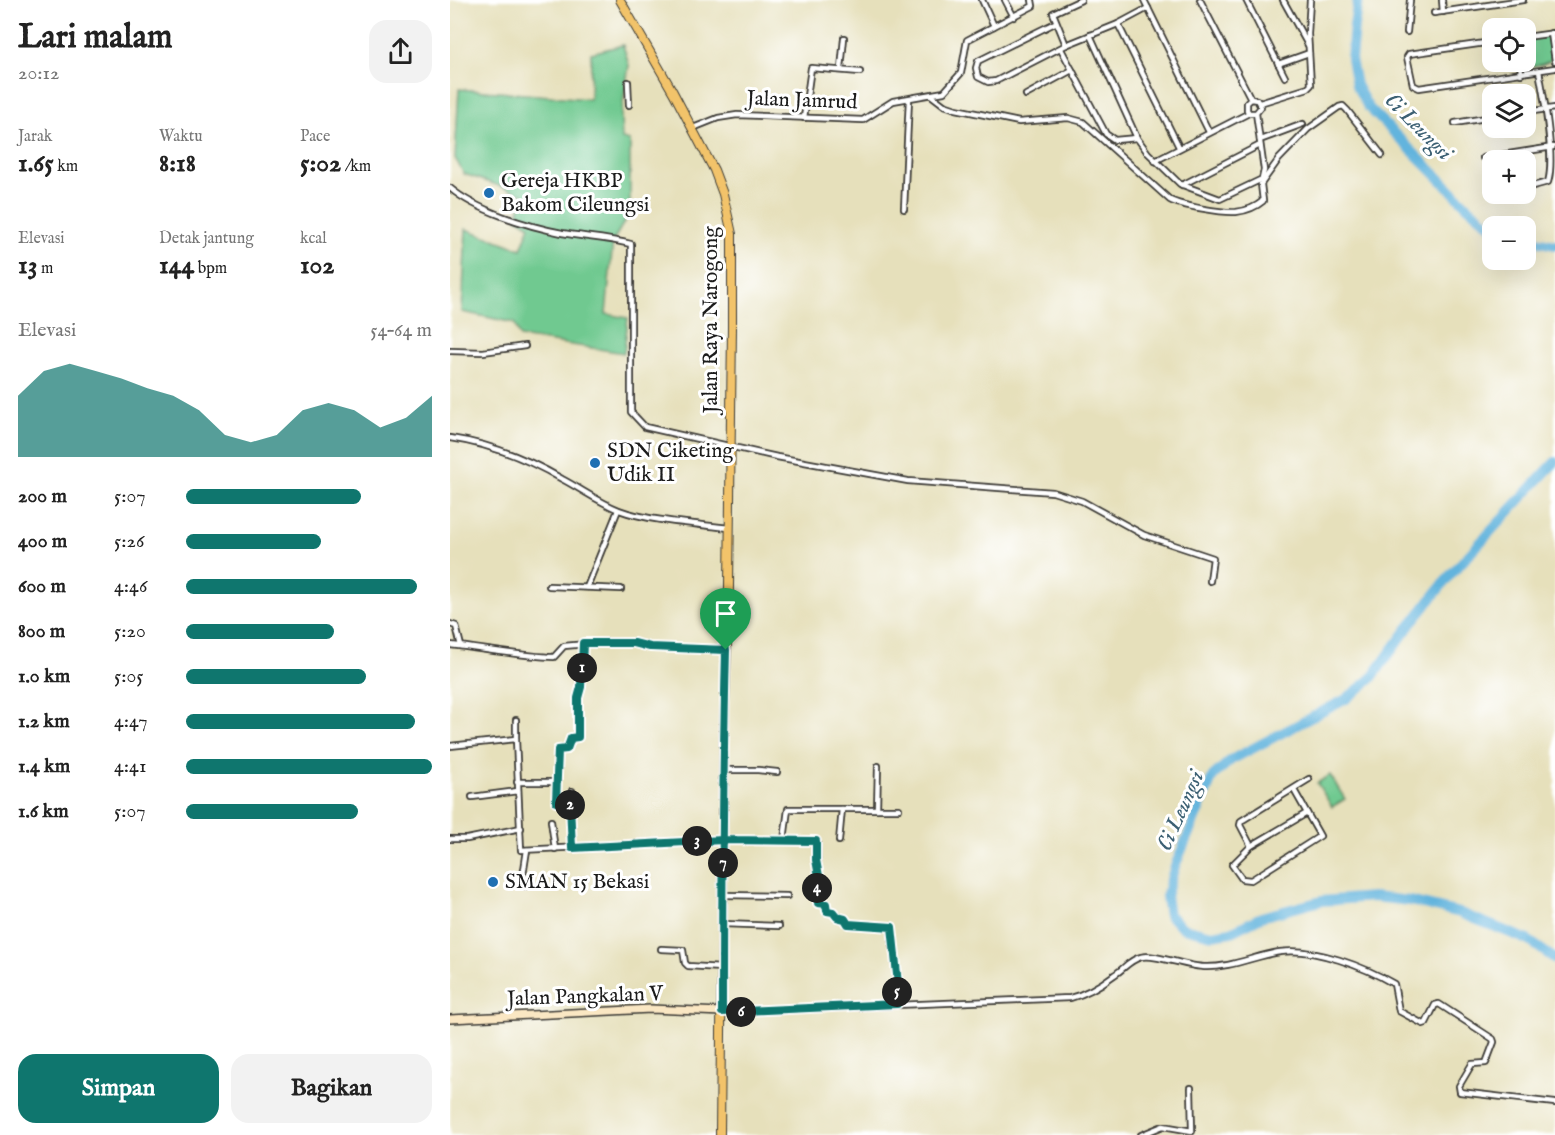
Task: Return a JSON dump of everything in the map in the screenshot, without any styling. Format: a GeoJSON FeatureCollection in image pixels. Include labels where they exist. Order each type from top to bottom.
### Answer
{"type":"FeatureCollection","features":[{"type":"Feature","properties":{"kind":"main road","name":"Jalan Raya Narogong"},"geometry":{"type":"LineString","coordinates":[[620,0],[693,128],[720,186],[732,234],[720,1135]]}},
{"type":"Feature","properties":{"kind":"street"},"geometry":{"type":"LineString","coordinates":[[982,0],[994,26]]}},
{"type":"Feature","properties":{"kind":"street"},"geometry":{"type":"LineString","coordinates":[[1005,0],[1014,17]]}},
{"type":"Feature","properties":{"kind":"street","name":"Jalan Jamrud"},"geometry":{"type":"LineString","coordinates":[[693,128],[718,118],[737,115],[863,120],[893,101],[943,93],[958,78],[968,40],[1033,6],[1032,0]]}},
{"type":"Feature","properties":{"kind":"street"},"geometry":{"type":"LineString","coordinates":[[1061,0],[1064,7]]}},
{"type":"Feature","properties":{"kind":"street"},"geometry":{"type":"LineString","coordinates":[[1082,0],[1053,13],[1072,70],[1106,134],[1115,140],[1137,138]]}},
{"type":"Feature","properties":{"kind":"street"},"geometry":{"type":"LineString","coordinates":[[1144,0],[1209,132]]}},
{"type":"Feature","properties":{"kind":"street"},"geometry":{"type":"LineString","coordinates":[[1200,0],[1251,99]]}},
{"type":"Feature","properties":{"kind":"street"},"geometry":{"type":"LineString","coordinates":[[1283,0],[1309,50]]}},
{"type":"Feature","properties":{"kind":"street"},"geometry":{"type":"LineString","coordinates":[[1260,103],[1310,87],[1308,17],[1310,0]]}},
{"type":"Feature","properties":{"kind":"street"},"geometry":{"type":"LineString","coordinates":[[1407,32],[1410,0]]}},
{"type":"Feature","properties":{"kind":"street"},"geometry":{"type":"LineString","coordinates":[[1442,0],[1443,12]]}},
{"type":"Feature","properties":{"kind":"street"},"geometry":{"type":"LineString","coordinates":[[1434,14],[1522,0]]}},
{"type":"Feature","properties":{"kind":"street"},"geometry":{"type":"LineString","coordinates":[[1249,1],[1285,77]]}},
{"type":"Feature","properties":{"kind":"street"},"geometry":{"type":"LineString","coordinates":[[1055,23],[978,61],[976,68],[978,77],[988,82],[996,81],[1148,8]]}},
{"type":"Feature","properties":{"kind":"street"},"geometry":{"type":"LineString","coordinates":[[1118,24],[1179,147]]}},
{"type":"Feature","properties":{"kind":"street"},"geometry":{"type":"LineString","coordinates":[[1536,36],[1553,33],[1555,61]]}},
{"type":"Feature","properties":{"kind":"street"},"geometry":{"type":"LineString","coordinates":[[1090,35],[1137,138],[1155,160],[1182,185],[1220,199],[1260,180],[1264,174],[1257,113],[1261,107],[1260,103]]}},
{"type":"Feature","properties":{"kind":"street"},"geometry":{"type":"LineString","coordinates":[[841,69],[844,38]]}},
{"type":"Feature","properties":{"kind":"street"},"geometry":{"type":"LineString","coordinates":[[1482,43],[1409,54],[1407,57],[1413,85],[1419,88],[1555,68]]}},
{"type":"Feature","properties":{"kind":"street"},"geometry":{"type":"LineString","coordinates":[[1278,64],[1309,50]]}},
{"type":"Feature","properties":{"kind":"street"},"geometry":{"type":"LineString","coordinates":[[804,118],[811,68],[860,72]]}},
{"type":"Feature","properties":{"kind":"street"},"geometry":{"type":"LineString","coordinates":[[1026,95],[1072,70]]}},
{"type":"Feature","properties":{"kind":"street"},"geometry":{"type":"LineString","coordinates":[[1536,185],[1548,182],[1554,168],[1553,135],[1539,71]]}},
{"type":"Feature","properties":{"kind":"street"},"geometry":{"type":"LineString","coordinates":[[628,82],[629,105]]}},
{"type":"Feature","properties":{"kind":"street"},"geometry":{"type":"LineString","coordinates":[[931,95],[944,105],[956,109],[1019,122],[1068,118],[1083,122],[1170,200],[1183,205],[1233,212],[1244,210],[1263,201],[1261,184],[1279,159],[1308,129],[1340,106],[1347,110],[1382,155]]}},
{"type":"Feature","properties":{"kind":"street"},"geometry":{"type":"LineString","coordinates":[[904,209],[909,99]]}},
{"type":"Feature","properties":{"kind":"street"},"geometry":{"type":"LineString","coordinates":[[1251,99],[1260,103]]}},
{"type":"Feature","properties":{"kind":"street"},"geometry":{"type":"LineString","coordinates":[[1249,113],[1246,106],[1251,99]]}},
{"type":"Feature","properties":{"kind":"street"},"geometry":{"type":"LineString","coordinates":[[1536,111],[1555,108]]}},
{"type":"Feature","properties":{"kind":"street"},"geometry":{"type":"LineString","coordinates":[[1155,160],[1249,113],[1257,113]]}},
{"type":"Feature","properties":{"kind":"street"},"geometry":{"type":"LineString","coordinates":[[1455,123],[1482,119]]}},
{"type":"Feature","properties":{"kind":"street"},"geometry":{"type":"LineString","coordinates":[[1182,185],[1260,143],[1303,124]]}},
{"type":"Feature","properties":{"kind":"street"},"geometry":{"type":"LineString","coordinates":[[1534,150],[1553,147]]}},
{"type":"Feature","properties":{"kind":"street"},"geometry":{"type":"LineString","coordinates":[[450,188],[480,207],[514,220],[561,233],[631,244],[631,412],[645,427],[729,447],[908,482],[1053,492],[1082,501],[1144,535],[1213,558],[1210,581]]}},
{"type":"Feature","properties":{"kind":"street"},"geometry":{"type":"LineString","coordinates":[[450,351],[483,352],[525,346]]}},
{"type":"Feature","properties":{"kind":"street"},"geometry":{"type":"LineString","coordinates":[[450,438],[485,444],[528,461],[618,510],[674,521],[729,528]]}},
{"type":"Feature","properties":{"kind":"street"},"geometry":{"type":"LineString","coordinates":[[587,587],[618,510]]}},
{"type":"Feature","properties":{"kind":"street"},"geometry":{"type":"LineString","coordinates":[[549,586],[621,589]]}},
{"type":"Feature","properties":{"kind":"street"},"geometry":{"type":"LineString","coordinates":[[450,624],[456,626],[461,646]]}},
{"type":"Feature","properties":{"kind":"street"},"geometry":{"type":"LineString","coordinates":[[570,804],[556,802],[558,750],[567,749],[571,738],[578,737],[578,698],[581,687],[583,643]]}},
{"type":"Feature","properties":{"kind":"street"},"geometry":{"type":"LineString","coordinates":[[450,645],[509,655],[554,657],[564,646],[583,643],[626,643],[650,647],[673,644],[726,650]]}},
{"type":"Feature","properties":{"kind":"street"},"geometry":{"type":"LineString","coordinates":[[516,720],[517,782],[524,850],[522,882],[524,886],[533,886]]}},
{"type":"Feature","properties":{"kind":"street"},"geometry":{"type":"LineString","coordinates":[[450,746],[516,739]]}},
{"type":"Feature","properties":{"kind":"street"},"geometry":{"type":"LineString","coordinates":[[877,809],[878,766]]}},
{"type":"Feature","properties":{"kind":"street"},"geometry":{"type":"LineString","coordinates":[[724,770],[777,772]]}},
{"type":"Feature","properties":{"kind":"street"},"geometry":{"type":"LineString","coordinates":[[1251,846],[1240,825],[1241,821],[1309,779]]}},
{"type":"Feature","properties":{"kind":"street"},"geometry":{"type":"LineString","coordinates":[[517,782],[556,782]]}},
{"type":"Feature","properties":{"kind":"street"},"geometry":{"type":"LineString","coordinates":[[472,797],[518,790]]}},
{"type":"Feature","properties":{"kind":"street"},"geometry":{"type":"LineString","coordinates":[[1294,790],[1321,834],[1320,837],[1251,880],[1242,879],[1232,864],[1251,846],[1307,813]]}},
{"type":"Feature","properties":{"kind":"street"},"geometry":{"type":"LineString","coordinates":[[572,791],[570,804],[572,848]]}},
{"type":"Feature","properties":{"kind":"street"},"geometry":{"type":"LineString","coordinates":[[784,840],[788,808],[899,809]]}},
{"type":"Feature","properties":{"kind":"street"},"geometry":{"type":"LineString","coordinates":[[839,842],[842,809]]}},
{"type":"Feature","properties":{"kind":"street"},"geometry":{"type":"LineString","coordinates":[[551,821],[555,849]]}},
{"type":"Feature","properties":{"kind":"street"},"geometry":{"type":"LineString","coordinates":[[450,839],[467,839],[521,828]]}},
{"type":"Feature","properties":{"kind":"street"},"geometry":{"type":"LineString","coordinates":[[524,850],[723,840],[817,842],[818,903],[826,904],[827,911],[845,919],[848,924],[891,927],[898,984],[897,1004]]}},
{"type":"Feature","properties":{"kind":"street"},"geometry":{"type":"LineString","coordinates":[[723,896],[788,896]]}},
{"type":"Feature","properties":{"kind":"street"},"geometry":{"type":"LineString","coordinates":[[723,924],[779,926]]}},
{"type":"Feature","properties":{"kind":"street"},"geometry":{"type":"LineString","coordinates":[[661,949],[681,949],[688,966],[722,968]]}},
{"type":"Feature","properties":{"kind":"street"},"geometry":{"type":"LineString","coordinates":[[722,1012],[1070,998],[1086,993],[1115,975],[1130,962],[1145,956],[1205,967],[1233,965],[1279,952],[1304,953],[1362,967],[1394,984],[1399,1011],[1423,1024],[1426,1023],[1435,1005],[1439,1004],[1493,1039],[1486,1063],[1472,1064],[1459,1086],[1460,1092],[1555,1103]]}},
{"type":"Feature","properties":{"kind":"street","name":"Jalan Pangkalan V"},"geometry":{"type":"LineString","coordinates":[[450,1019],[651,1009],[722,1012]]}},
{"type":"Feature","properties":{"kind":"street"},"geometry":{"type":"LineString","coordinates":[[1142,1135],[1163,1126],[1192,1131],[1191,1088]]}},
{"type":"Feature","properties":{"kind":"green space"},"geometry":{"type":"Polygon","coordinates":[[[1536,36],[1549,37],[1552,58],[1537,66],[1536,66],[1536,36]]]}},
{"type":"Feature","properties":{"kind":"green space"},"geometry":{"type":"Polygon","coordinates":[[[623,45],[629,65],[621,116],[622,139],[630,141],[630,212],[613,241],[606,314],[628,318],[624,353],[520,337],[514,323],[462,312],[466,229],[521,249],[530,226],[517,218],[523,194],[464,174],[455,158],[459,89],[590,99],[591,53],[623,45]]]}},
{"type":"Feature","properties":{"kind":"green space"},"geometry":{"type":"Polygon","coordinates":[[[1330,775],[1345,799],[1332,807],[1317,783],[1330,775]]]}},
{"type":"Feature","properties":{"kind":"waterway","name":"Ci Leungsi"},"geometry":{"type":"LineString","coordinates":[[1358,0],[1351,59],[1356,85],[1368,107],[1482,219]]}},
{"type":"Feature","properties":{"kind":"waterway","name":"Ci Leungsi"},"geometry":{"type":"LineString","coordinates":[[1536,241],[1555,245]]}},
{"type":"Feature","properties":{"kind":"waterway","name":"Ci Leungsi"},"geometry":{"type":"LineString","coordinates":[[1555,462],[1451,574],[1371,679],[1346,699],[1231,760],[1213,776],[1175,866],[1166,896],[1169,915],[1183,928],[1212,935],[1231,932],[1261,917],[1321,901],[1373,897],[1410,901],[1460,913],[1528,940],[1555,959]]}},
{"type":"Feature","properties":{"kind":"place","name":"Gereja HKBP Bakom Cileungsi"},"geometry":{"type":"Point","coordinates":[489,193]}},
{"type":"Feature","properties":{"kind":"place","name":"SDN Ciketing Udik II"},"geometry":{"type":"Point","coordinates":[595,463]}},
{"type":"Feature","properties":{"kind":"place","name":"SMAN 15 Bekasi"},"geometry":{"type":"Point","coordinates":[493,882]}},
{"type":"Feature","properties":{"kind":"route"},"geometry":{"type":"LineString","coordinates":[[726,650],[650,647],[634,643],[583,643],[581,692],[578,698],[578,737],[571,738],[566,750],[558,750],[556,802],[570,804],[572,848],[723,840],[816,841],[818,844],[816,860],[819,876],[818,903],[826,904],[827,911],[845,919],[848,924],[892,927],[898,984],[897,1004],[722,1012],[722,968],[723,896],[723,840],[724,732],[726,650]]}}]}
